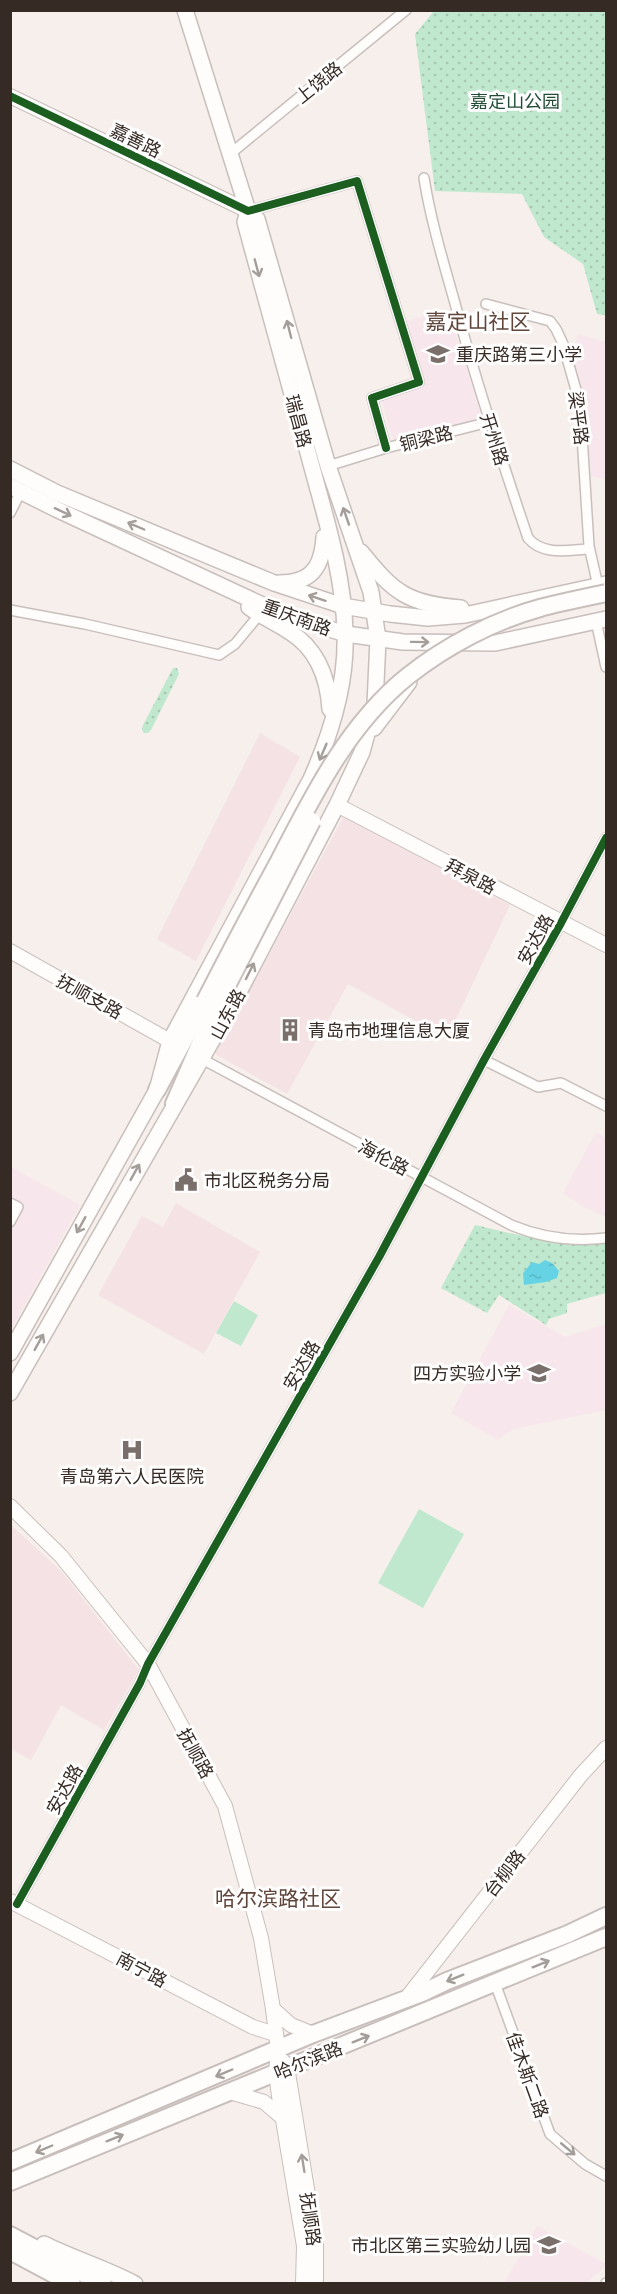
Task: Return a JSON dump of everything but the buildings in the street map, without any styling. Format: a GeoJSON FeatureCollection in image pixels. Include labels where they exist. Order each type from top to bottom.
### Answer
{"type":"FeatureCollection","features":[{"type":"Feature","properties":{"kind":"highway"},"geometry":{"type":"LineString","coordinates":[[174,1104],[210,1004],[323,779],[350,738],[380,702],[408,676],[447,649],[504,620],[605,586]]}},
{"type":"Feature","properties":{"kind":"highway"},"geometry":{"type":"LineString","coordinates":[[157,1089],[210,1004],[332,786],[358,746],[387,711],[414,685],[456,657],[483,643],[542,619],[606,604]]}},
{"type":"Feature","properties":{"kind":"highway","name":"哈尔滨路"},"geometry":{"type":"LineString","coordinates":[[14,2162],[276,2042],[313,2034],[405,2000],[495,1961],[568,1934],[606,1916]]}},
{"type":"Feature","properties":{"kind":"highway","name":"哈尔滨路"},"geometry":{"type":"LineString","coordinates":[[16,2180],[424,2014],[606,1937]]}},
{"type":"Feature","properties":{"kind":"highway"},"geometry":{"type":"LineString","coordinates":[[10,2196],[16,2180]]}},
{"type":"Feature","properties":{"kind":"highway"},"geometry":{"type":"LineString","coordinates":[[10,2235],[103,2283]]}},
{"type":"Feature","properties":{"kind":"highway"},"geometry":{"type":"LineString","coordinates":[[10,2251],[72,2283]]}},
{"type":"Feature","properties":{"kind":"main road","name":"瑞昌路"},"geometry":{"type":"LineString","coordinates":[[185,10],[248,211],[257,219],[328,466],[371,591],[374,612]]}},
{"type":"Feature","properties":{"kind":"main road","name":"瑞昌路"},"geometry":{"type":"LineString","coordinates":[[248,211],[245,222],[327,523],[343,606],[345,634]]}},
{"type":"Feature","properties":{"kind":"main road","name":"重庆南路"},"geometry":{"type":"LineString","coordinates":[[10,469],[57,493],[274,583],[343,606],[428,618],[465,615],[605,586]]}},
{"type":"Feature","properties":{"kind":"main road","name":"重庆南路"},"geometry":{"type":"LineString","coordinates":[[16,488],[286,616],[345,634],[378,639],[495,644],[601,620]]}},
{"type":"Feature","properties":{"kind":"main road"},"geometry":{"type":"LineString","coordinates":[[274,583],[292,583],[303,579],[317,568],[323,555],[327,523]]}},
{"type":"Feature","properties":{"kind":"main road"},"geometry":{"type":"LineString","coordinates":[[356,546],[387,583],[412,599],[435,606],[491,610]]}},
{"type":"Feature","properties":{"kind":"main road"},"geometry":{"type":"LineString","coordinates":[[220,586],[259,615],[290,632],[313,654],[320,665],[329,693],[331,730]]}},
{"type":"Feature","properties":{"kind":"main road","name":"山东路"},"geometry":{"type":"LineString","coordinates":[[10,1393],[174,1104],[202,1059],[337,805],[362,752],[375,704],[378,681],[378,639],[374,612]]}},
{"type":"Feature","properties":{"kind":"main road","name":"山东路"},"geometry":{"type":"LineString","coordinates":[[10,1353],[157,1089],[170,1041],[311,778],[331,730],[340,686],[345,634]]}},
{"type":"Feature","properties":{"kind":"main road"},"geometry":{"type":"LineString","coordinates":[[362,752],[376,722],[415,676],[456,652],[495,644]]}},
{"type":"Feature","properties":{"kind":"main road"},"geometry":{"type":"LineString","coordinates":[[10,2228],[135,2283]]}},
{"type":"Feature","properties":{"kind":"main road"},"geometry":{"type":"LineString","coordinates":[[10,2259],[55,2283]]}},
{"type":"Feature","properties":{"kind":"street","name":"上饶路"},"geometry":{"type":"LineString","coordinates":[[230,154],[406,10]]}},
{"type":"Feature","properties":{"kind":"street","name":"嘉善路"},"geometry":{"type":"LineString","coordinates":[[10,96],[248,211]]}},
{"type":"Feature","properties":{"kind":"street","name":"开州路"},"geometry":{"type":"LineString","coordinates":[[424,178],[433,229],[489,422],[528,538],[539,548],[546,550],[590,549]]}},
{"type":"Feature","properties":{"kind":"street"},"geometry":{"type":"LineString","coordinates":[[248,211],[357,182],[419,382],[372,398],[386,448]]}},
{"type":"Feature","properties":{"kind":"street","name":"梁平路"},"geometry":{"type":"LineString","coordinates":[[486,304],[550,321],[563,344],[580,404],[590,549],[605,586]]}},
{"type":"Feature","properties":{"kind":"street","name":"铜梁路"},"geometry":{"type":"LineString","coordinates":[[328,466],[386,448],[489,422]]}},
{"type":"Feature","properties":{"kind":"street"},"geometry":{"type":"LineString","coordinates":[[10,513],[16,488]]}},
{"type":"Feature","properties":{"kind":"street"},"geometry":{"type":"LineString","coordinates":[[10,610],[85,624],[219,655],[235,644],[259,615]]}},
{"type":"Feature","properties":{"kind":"street"},"geometry":{"type":"LineString","coordinates":[[601,620],[606,667]]}},
{"type":"Feature","properties":{"kind":"street","name":"拜泉路"},"geometry":{"type":"LineString","coordinates":[[337,805],[606,945]]}},
{"type":"Feature","properties":{"kind":"street","name":"安达路"},"geometry":{"type":"LineString","coordinates":[[14,1903],[140,1683],[148,1664],[422,1178],[606,838]]}},
{"type":"Feature","properties":{"kind":"street","name":"抚顺支路"},"geometry":{"type":"LineString","coordinates":[[10,951],[170,1041]]}},
{"type":"Feature","properties":{"kind":"street","name":"海伦路"},"geometry":{"type":"LineString","coordinates":[[202,1059],[516,1227],[561,1240],[586,1241],[606,1238]]}},
{"type":"Feature","properties":{"kind":"street"},"geometry":{"type":"LineString","coordinates":[[484,1060],[538,1087],[561,1083],[606,1106]]}},
{"type":"Feature","properties":{"kind":"street"},"geometry":{"type":"LineString","coordinates":[[10,1203],[18,1207],[10,1222]]}},
{"type":"Feature","properties":{"kind":"street","name":"抚顺路"},"geometry":{"type":"LineString","coordinates":[[10,1506],[61,1556],[148,1664],[225,1806],[261,1938],[276,2042],[316,2244],[316,2283]]}},
{"type":"Feature","properties":{"kind":"street","name":"台柳路"},"geometry":{"type":"LineString","coordinates":[[405,2000],[581,1775],[606,1748]]}},
{"type":"Feature","properties":{"kind":"street","name":"南宁路"},"geometry":{"type":"LineString","coordinates":[[14,1903],[253,2027],[276,2042]]}},
{"type":"Feature","properties":{"kind":"street","name":"佳木斯二路"},"geometry":{"type":"LineString","coordinates":[[495,1983],[550,2134],[585,2164],[606,2176]]}},
{"type":"Feature","properties":{"kind":"street"},"geometry":{"type":"LineString","coordinates":[[273,2009],[291,2025],[313,2034]]}},
{"type":"Feature","properties":{"kind":"street","name":"抚顺路"},"geometry":{"type":"LineString","coordinates":[[282,2071],[284,2120],[304,2246],[303,2283]]}},
{"type":"Feature","properties":{"kind":"street"},"geometry":{"type":"LineString","coordinates":[[231,2092],[264,2102],[284,2120]]}},
{"type":"Feature","properties":{"kind":"shaded area","name":"重庆路第三小学"},"geometry":{"type":"Polygon","coordinates":[[[448,310],[482,419],[394,444],[381,399],[423,387],[406,321],[448,310]]]}},
{"type":"Feature","properties":{"kind":"shaded area"},"geometry":{"type":"Polygon","coordinates":[[[577,334],[606,342],[606,480],[591,476],[586,402],[574,371],[577,334]]]}},
{"type":"Feature","properties":{"kind":"shaded area"},"geometry":{"type":"Polygon","coordinates":[[[260,733],[300,757],[196,961],[157,939],[260,733]]]}},
{"type":"Feature","properties":{"kind":"shaded area"},"geometry":{"type":"Polygon","coordinates":[[[344,816],[510,905],[447,1038],[348,984],[287,1094],[215,1054],[344,816]]]}},
{"type":"Feature","properties":{"kind":"shaded area"},"geometry":{"type":"Polygon","coordinates":[[[596,1132],[606,1138],[606,1217],[584,1207],[563,1193],[596,1132]]]}},
{"type":"Feature","properties":{"kind":"shaded area"},"geometry":{"type":"Polygon","coordinates":[[[11,1167],[80,1205],[11,1330],[11,1167]]]}},
{"type":"Feature","properties":{"kind":"shaded area"},"geometry":{"type":"Polygon","coordinates":[[[176,1203],[260,1252],[204,1354],[98,1295],[142,1216],[163,1227],[176,1203]]]}},
{"type":"Feature","properties":{"kind":"shaded area","name":"四方实验小学"},"geometry":{"type":"Polygon","coordinates":[[[509,1305],[565,1337],[606,1324],[606,1410],[513,1429],[498,1440],[451,1413],[509,1305]]]}},
{"type":"Feature","properties":{"kind":"shaded area"},"geometry":{"type":"Polygon","coordinates":[[[11,1525],[61,1571],[139,1670],[104,1730],[61,1705],[31,1760],[11,1749],[11,1525]]]}},
{"type":"Feature","properties":{"kind":"shaded area","name":"市北区第三实验幼儿园"},"geometry":{"type":"Polygon","coordinates":[[[537,2226],[606,2266],[586,2283],[504,2283],[537,2226]]]}},
{"type":"Feature","properties":{"kind":"green space","name":"嘉定山公园"},"geometry":{"type":"Polygon","coordinates":[[[434,11],[606,11],[606,315],[597,314],[583,264],[544,237],[522,194],[435,191],[415,34],[434,11]]]}},
{"type":"Feature","properties":{"kind":"green space"},"geometry":{"type":"Polygon","coordinates":[[[173,668],[177,668],[179,674],[151,730],[144,733],[143,725],[173,668]]]}},
{"type":"Feature","properties":{"kind":"green space"},"geometry":{"type":"Polygon","coordinates":[[[475,1225],[557,1241],[606,1242],[606,1293],[567,1304],[567,1313],[549,1319],[546,1325],[499,1295],[487,1313],[441,1288],[475,1225]]]}},
{"type":"Feature","properties":{"kind":"green space"},"geometry":{"type":"Polygon","coordinates":[[[234,1301],[258,1315],[241,1346],[216,1333],[234,1301]]]}},
{"type":"Feature","properties":{"kind":"green space"},"geometry":{"type":"Polygon","coordinates":[[[419,1509],[464,1534],[423,1608],[378,1583],[419,1509]]]}},
{"type":"Feature","properties":{"kind":"water"},"geometry":{"type":"Polygon","coordinates":[[[545,1260],[552,1263],[559,1271],[557,1278],[524,1285],[523,1273],[532,1262],[539,1264],[545,1260]]]}},
{"type":"Feature","properties":{"kind":"cycle path"},"geometry":{"type":"LineString","coordinates":[[10,96],[248,211],[357,181],[419,382],[372,398],[386,448]]}},
{"type":"Feature","properties":{"kind":"cycle path"},"geometry":{"type":"LineString","coordinates":[[17,1904],[140,1683],[148,1664],[379,1257],[606,838]]}},
{"type":"Feature","properties":{"kind":"place","name":"重庆路第三小学"},"geometry":{"type":"Point","coordinates":[438,354]}},
{"type":"Feature","properties":{"kind":"place","name":"青岛市地理信息大厦"},"geometry":{"type":"Point","coordinates":[290,1030]}},
{"type":"Feature","properties":{"kind":"place","name":"市北区税务分局"},"geometry":{"type":"Point","coordinates":[186,1180]}},
{"type":"Feature","properties":{"kind":"place","name":"四方实验小学"},"geometry":{"type":"Point","coordinates":[539,1373]}},
{"type":"Feature","properties":{"kind":"place","name":"青岛第六人民医院"},"geometry":{"type":"Point","coordinates":[132,1450]}},
{"type":"Feature","properties":{"kind":"place","name":"市北区第三实验幼儿园"},"geometry":{"type":"Point","coordinates":[549,2245]}},
{"type":"Feature","properties":{"kind":"district","name":"嘉定山社区"},"geometry":{"type":"Point","coordinates":[478,321]}},
{"type":"Feature","properties":{"kind":"district","name":"哈尔滨路社区"},"geometry":{"type":"Point","coordinates":[278,1898]}}]}
